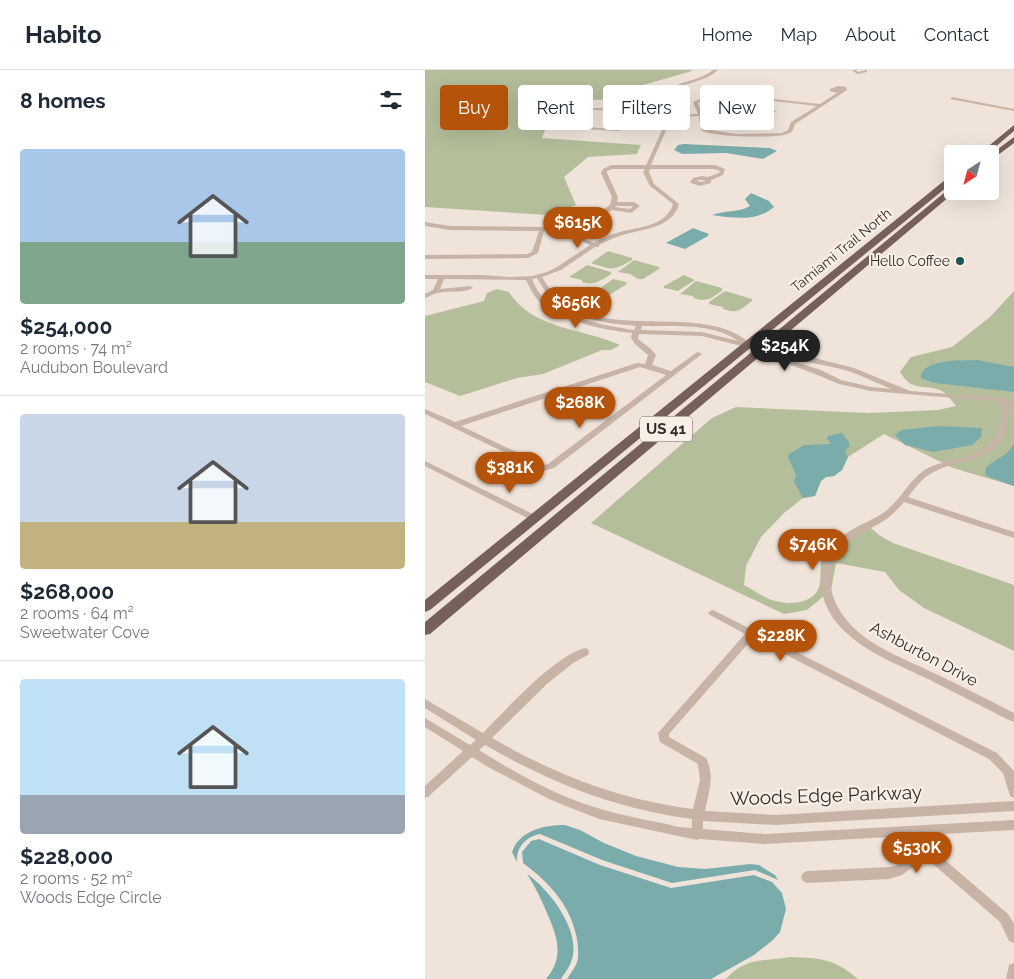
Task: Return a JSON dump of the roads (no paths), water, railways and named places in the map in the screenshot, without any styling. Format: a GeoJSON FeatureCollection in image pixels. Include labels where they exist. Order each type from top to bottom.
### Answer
{"type":"FeatureCollection","features":[{"type":"Feature","properties":{"kind":"main road"},"geometry":{"type":"LineString","coordinates":[[993,145],[1014,127]]}},
{"type":"Feature","properties":{"kind":"main road"},"geometry":{"type":"LineString","coordinates":[[999,152],[1014,139]]}},
{"type":"Feature","properties":{"kind":"main road","name":"Tamiami Trail North"},"geometry":{"type":"LineString","coordinates":[[748,344],[944,185]]}},
{"type":"Feature","properties":{"kind":"main road","name":"Tamiami Trail North"},"geometry":{"type":"LineString","coordinates":[[767,346],[944,198]]}},
{"type":"Feature","properties":{"kind":"main road"},"geometry":{"type":"LineString","coordinates":[[899,235],[895,233],[896,230],[916,214],[923,202]]}},
{"type":"Feature","properties":{"kind":"main road"},"geometry":{"type":"LineString","coordinates":[[859,268],[876,247],[888,236],[886,232]]}},
{"type":"Feature","properties":{"kind":"main road"},"geometry":{"type":"LineString","coordinates":[[767,346],[764,339],[774,331],[796,305]]}},
{"type":"Feature","properties":{"kind":"main road"},"geometry":{"type":"LineString","coordinates":[[713,390],[731,366],[746,353],[748,344]]}},
{"type":"Feature","properties":{"kind":"main road","name":"US 41"},"geometry":{"type":"LineString","coordinates":[[425,607],[748,344]]}},
{"type":"Feature","properties":{"kind":"main road","name":"US 41"},"geometry":{"type":"LineString","coordinates":[[425,630],[767,346]]}},
{"type":"Feature","properties":{"kind":"street"},"geometry":{"type":"LineString","coordinates":[[684,85],[707,76],[716,70]]}},
{"type":"Feature","properties":{"kind":"street"},"geometry":{"type":"LineString","coordinates":[[854,70],[861,73],[866,72],[865,70]]}},
{"type":"Feature","properties":{"kind":"street"},"geometry":{"type":"LineString","coordinates":[[703,130],[710,133],[743,135],[783,134],[790,131],[793,123],[839,92]]}},
{"type":"Feature","properties":{"kind":"street"},"geometry":{"type":"LineString","coordinates":[[952,98],[1014,110]]}},
{"type":"Feature","properties":{"kind":"street"},"geometry":{"type":"LineString","coordinates":[[774,99],[820,105]]}},
{"type":"Feature","properties":{"kind":"street"},"geometry":{"type":"LineString","coordinates":[[700,100],[695,102],[700,114]]}},
{"type":"Feature","properties":{"kind":"street"},"geometry":{"type":"LineString","coordinates":[[589,110],[623,110],[628,112],[631,119],[629,126],[622,129],[589,129],[581,126],[585,120],[585,112],[589,110]]}},
{"type":"Feature","properties":{"kind":"street"},"geometry":{"type":"LineString","coordinates":[[425,278],[528,280],[539,278],[569,268],[598,244],[664,225],[680,215],[682,210],[681,202],[655,181],[650,166],[670,130]]}},
{"type":"Feature","properties":{"kind":"street"},"geometry":{"type":"LineString","coordinates":[[425,224],[450,228],[542,229],[571,226],[594,219],[612,206],[615,197],[604,173],[605,170],[619,166],[715,167],[723,170],[721,174],[708,180]]}},
{"type":"Feature","properties":{"kind":"street"},"geometry":{"type":"LineString","coordinates":[[571,226],[579,238],[598,244]]}},
{"type":"Feature","properties":{"kind":"street"},"geometry":{"type":"LineString","coordinates":[[425,257],[528,256],[535,253],[542,229]]}},
{"type":"Feature","properties":{"kind":"street"},"geometry":{"type":"LineString","coordinates":[[439,292],[441,278]]}},
{"type":"Feature","properties":{"kind":"street"},"geometry":{"type":"LineString","coordinates":[[439,292],[450,278]]}},
{"type":"Feature","properties":{"kind":"street"},"geometry":{"type":"LineString","coordinates":[[539,278],[551,297],[571,308],[642,328]]}},
{"type":"Feature","properties":{"kind":"street"},"geometry":{"type":"LineString","coordinates":[[528,280],[536,294],[553,308],[599,324],[705,334],[731,342],[748,344]]}},
{"type":"Feature","properties":{"kind":"street"},"geometry":{"type":"LineString","coordinates":[[425,296],[470,288]]}},
{"type":"Feature","properties":{"kind":"street"},"geometry":{"type":"LineString","coordinates":[[642,328],[634,338],[640,345],[649,350],[652,356],[648,366]]}},
{"type":"Feature","properties":{"kind":"street"},"geometry":{"type":"LineString","coordinates":[[767,346],[854,371],[909,393]]}},
{"type":"Feature","properties":{"kind":"street"},"geometry":{"type":"LineString","coordinates":[[767,346],[772,356],[818,372],[839,382],[871,389],[1010,401]]}},
{"type":"Feature","properties":{"kind":"street"},"geometry":{"type":"LineString","coordinates":[[425,411],[543,468],[551,466],[697,354]]}},
{"type":"Feature","properties":{"kind":"street"},"geometry":{"type":"LineString","coordinates":[[455,425],[640,365],[671,374]]}},
{"type":"Feature","properties":{"kind":"street","name":"Ashburton Drive"},"geometry":{"type":"LineString","coordinates":[[1010,401],[1004,427],[994,444],[978,455],[944,464],[927,472],[912,485],[904,499],[885,516],[855,532],[838,546],[827,565],[825,578],[832,607],[843,624],[871,646],[1014,718]]}},
{"type":"Feature","properties":{"kind":"street"},"geometry":{"type":"LineString","coordinates":[[427,464],[534,518]]}},
{"type":"Feature","properties":{"kind":"street"},"geometry":{"type":"LineString","coordinates":[[904,499],[1014,535]]}},
{"type":"Feature","properties":{"kind":"street"},"geometry":{"type":"LineString","coordinates":[[713,613],[993,756],[1008,771],[1014,793]]}},
{"type":"Feature","properties":{"kind":"street"},"geometry":{"type":"LineString","coordinates":[[697,834],[698,816],[705,785],[705,766],[702,761],[664,739],[663,733],[752,633]]}},
{"type":"Feature","properties":{"kind":"street"},"geometry":{"type":"LineString","coordinates":[[425,793],[485,738],[522,698],[563,663],[584,652]]}},
{"type":"Feature","properties":{"kind":"street","name":"Woods Edge Parkway"},"geometry":{"type":"LineString","coordinates":[[425,703],[537,767],[578,786],[637,804],[698,816],[736,819],[783,819],[1014,806]]}},
{"type":"Feature","properties":{"kind":"street"},"geometry":{"type":"LineString","coordinates":[[425,722],[520,780],[582,808],[643,825],[697,834],[741,838],[797,838],[1014,825]]}},
{"type":"Feature","properties":{"kind":"street"},"geometry":{"type":"LineString","coordinates":[[807,877],[898,872],[915,859],[935,859],[1004,918],[1014,937]]}},
{"type":"Feature","properties":{"kind":"street"},"geometry":{"type":"LineString","coordinates":[[1013,979],[1014,970]]}},
{"type":"Feature","properties":{"kind":"water"},"geometry":{"type":"Polygon","coordinates":[[[678,145],[770,148],[777,151],[763,159],[726,153],[682,154],[674,150],[678,145]]]}},
{"type":"Feature","properties":{"kind":"water"},"geometry":{"type":"Polygon","coordinates":[[[751,193],[769,201],[774,207],[760,215],[745,218],[712,215],[741,210],[750,206],[745,199],[751,193]]]}},
{"type":"Feature","properties":{"kind":"water"},"geometry":{"type":"Polygon","coordinates":[[[693,228],[709,234],[685,249],[666,243],[693,228]]]}},
{"type":"Feature","properties":{"kind":"water"},"geometry":{"type":"Polygon","coordinates":[[[977,360],[1014,367],[1014,392],[934,383],[921,378],[923,372],[928,367],[935,364],[977,360]]]}},
{"type":"Feature","properties":{"kind":"water"},"geometry":{"type":"Polygon","coordinates":[[[939,426],[982,428],[981,437],[972,445],[933,452],[905,445],[895,435],[902,430],[939,426]]]}},
{"type":"Feature","properties":{"kind":"water"},"geometry":{"type":"Polygon","coordinates":[[[842,433],[849,442],[849,447],[845,451],[848,457],[842,470],[834,476],[826,477],[821,481],[815,496],[803,498],[794,482],[796,475],[788,457],[789,454],[804,445],[831,444],[827,439],[828,436],[842,433]]]}},
{"type":"Feature","properties":{"kind":"water"},"geometry":{"type":"Polygon","coordinates":[[[1014,444],[1014,486],[985,474],[986,467],[1007,453],[1014,444]]]}},
{"type":"Feature","properties":{"kind":"water"},"geometry":{"type":"Polygon","coordinates":[[[565,825],[636,856],[678,867],[705,869],[750,864],[759,865],[775,875],[778,880],[755,870],[672,883],[602,860],[540,834],[526,840],[520,847],[517,862],[512,852],[521,838],[534,830],[549,826],[565,825]]]}},
{"type":"Feature","properties":{"kind":"water"},"geometry":{"type":"Polygon","coordinates":[[[539,839],[600,865],[671,888],[754,875],[772,882],[782,893],[786,909],[780,932],[754,955],[711,979],[567,979],[578,960],[577,939],[570,916],[558,896],[523,863],[522,852],[531,841],[539,839]]]}},
{"type":"Feature","properties":{"kind":"water"},"geometry":{"type":"Polygon","coordinates":[[[527,874],[554,901],[562,913],[572,938],[573,951],[570,964],[561,979],[546,979],[556,963],[556,938],[551,922],[527,874]]]}},
{"type":"Feature","properties":{"kind":"place","name":"Hello Coffee"},"geometry":{"type":"Point","coordinates":[960,261]}}]}
